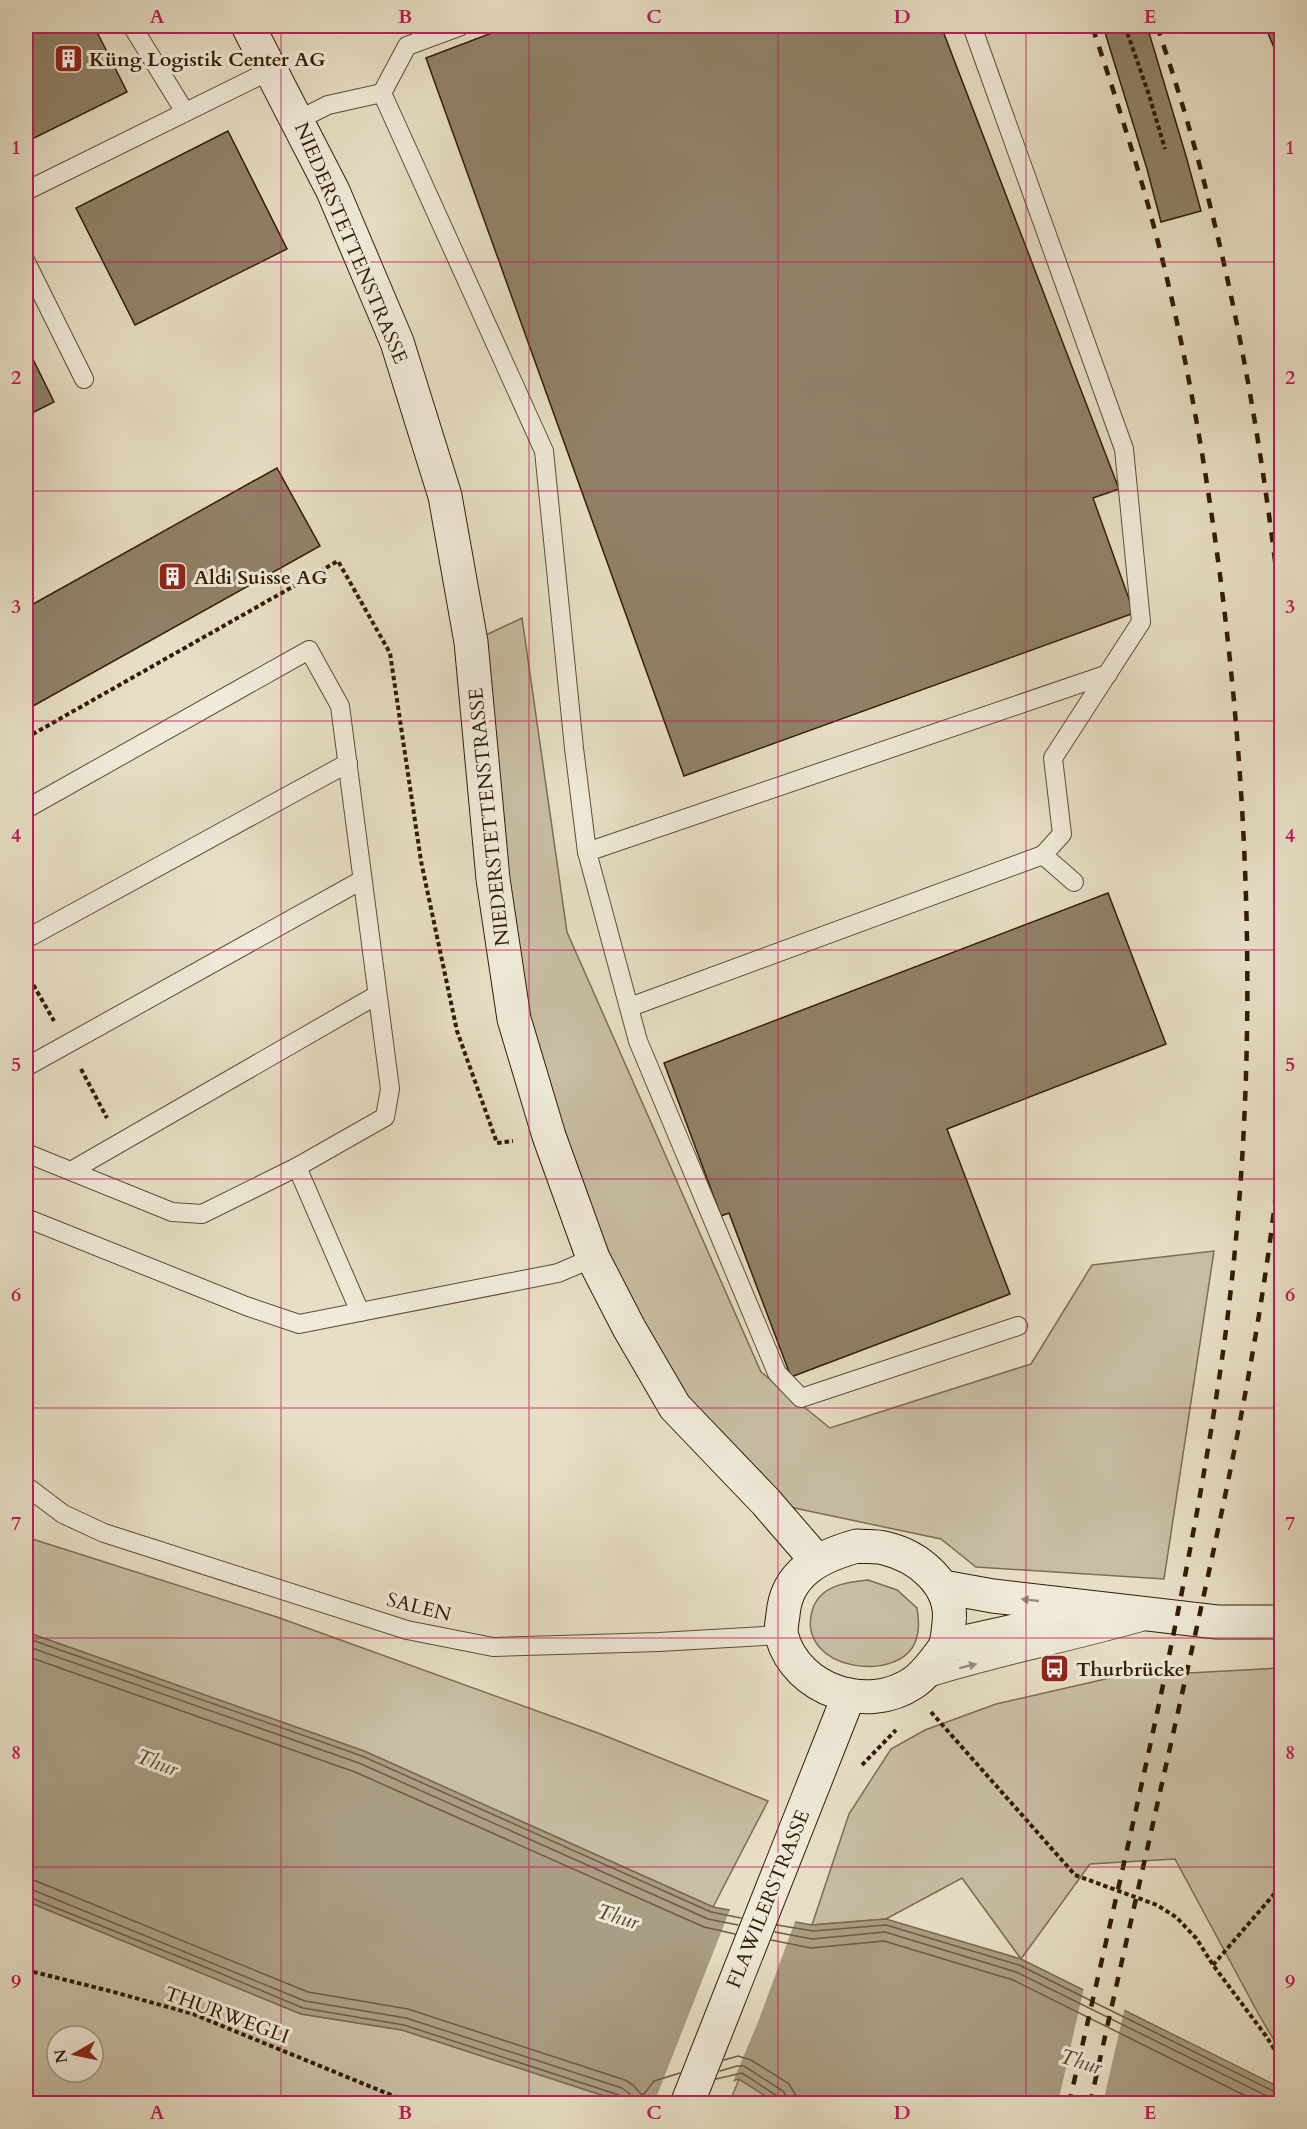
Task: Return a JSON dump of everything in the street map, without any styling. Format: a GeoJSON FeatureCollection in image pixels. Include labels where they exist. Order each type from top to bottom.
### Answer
{"type":"FeatureCollection","features":[{"type":"Feature","properties":{"kind":"street","name":"NIEDERSTETTENSTRASSE"},"geometry":{"type":"LineString","coordinates":[[248,26],[333,191],[397,342],[445,496],[471,642],[493,879],[514,1019],[549,1136],[593,1258],[629,1328],[675,1407],[766,1502],[817,1561]]}},
{"type":"Feature","properties":{"kind":"street"},"geometry":{"type":"LineString","coordinates":[[857,1546],[884,1547],[911,1558],[928,1569],[943,1587],[950,1611],[946,1646],[932,1666],[926,1699],[894,1691],[871,1697],[849,1695],[822,1687],[804,1674],[789,1656],[781,1635],[783,1604],[791,1586],[801,1572],[836,1552],[857,1546]]}},
{"type":"Feature","properties":{"kind":"street"},"geometry":{"type":"LineString","coordinates":[[943,1587],[993,1596],[1217,1622],[1281,1622]]}},
{"type":"Feature","properties":{"kind":"street"},"geometry":{"type":"LineString","coordinates":[[946,1646],[1109,1610]]}},
{"type":"Feature","properties":{"kind":"street","name":"FLAWILERSTRASSE"},"geometry":{"type":"LineString","coordinates":[[687,2103],[849,1695]]}},
{"type":"Feature","properties":{"kind":"lane"},"geometry":{"type":"LineString","coordinates":[[132,26],[185,112]]}},
{"type":"Feature","properties":{"kind":"lane"},"geometry":{"type":"LineString","coordinates":[[298,120],[328,105],[382,93],[407,46],[461,26]]}},
{"type":"Feature","properties":{"kind":"lane"},"geometry":{"type":"LineString","coordinates":[[630,1008],[1043,855],[1062,834],[1053,758],[1141,622],[1124,449],[972,26]]}},
{"type":"Feature","properties":{"kind":"lane"},"geometry":{"type":"LineString","coordinates":[[26,191],[271,70]]}},
{"type":"Feature","properties":{"kind":"lane"},"geometry":{"type":"LineString","coordinates":[[382,93],[544,450],[574,748],[587,852],[638,1041],[777,1374],[801,1398],[1018,1326]]}},
{"type":"Feature","properties":{"kind":"lane"},"geometry":{"type":"LineString","coordinates":[[26,262],[84,379]]}},
{"type":"Feature","properties":{"kind":"lane"},"geometry":{"type":"LineString","coordinates":[[26,809],[309,650],[340,706],[390,1089],[385,1117],[297,1167],[202,1214],[172,1212],[26,1153]]}},
{"type":"Feature","properties":{"kind":"lane"},"geometry":{"type":"LineString","coordinates":[[587,852],[1108,674]]}},
{"type":"Feature","properties":{"kind":"lane"},"geometry":{"type":"LineString","coordinates":[[26,939],[348,763]]}},
{"type":"Feature","properties":{"kind":"lane"},"geometry":{"type":"LineString","coordinates":[[1043,855],[1074,882]]}},
{"type":"Feature","properties":{"kind":"lane"},"geometry":{"type":"LineString","coordinates":[[26,1067],[362,880]]}},
{"type":"Feature","properties":{"kind":"lane"},"geometry":{"type":"LineString","coordinates":[[71,1172],[377,995]]}},
{"type":"Feature","properties":{"kind":"lane"},"geometry":{"type":"LineString","coordinates":[[297,1167],[360,1312]]}},
{"type":"Feature","properties":{"kind":"lane"},"geometry":{"type":"LineString","coordinates":[[26,1218],[246,1306],[298,1323],[558,1273],[593,1258]]}},
{"type":"Feature","properties":{"kind":"lane","name":"SALEN"},"geometry":{"type":"LineString","coordinates":[[26,1486],[63,1514],[104,1533],[407,1630],[493,1647],[659,1642],[781,1635]]}},
{"type":"Feature","properties":{"kind":"lane"},"geometry":{"type":"LineString","coordinates":[[926,1699],[962,1668],[1165,1615]]}},
{"type":"Feature","properties":{"kind":"path"},"geometry":{"type":"LineString","coordinates":[[1125,26],[1165,149]]}},
{"type":"Feature","properties":{"kind":"path"},"geometry":{"type":"LineString","coordinates":[[926,1699],[1075,1875],[1157,1905],[1176,1917],[1196,1938],[1278,2055],[1281,2055]]}},
{"type":"Feature","properties":{"kind":"path"},"geometry":{"type":"LineString","coordinates":[[861,1766],[901,1725]]}},
{"type":"Feature","properties":{"kind":"path"},"geometry":{"type":"LineString","coordinates":[[1213,1965],[1281,1885]]}},
{"type":"Feature","properties":{"kind":"path","name":"THURWEGLI"},"geometry":{"type":"LineString","coordinates":[[26,1970],[193,2014],[413,2103]]}},
{"type":"Feature","properties":{"kind":"shaded area"},"geometry":{"type":"Polygon","coordinates":[[[522,618],[567,932],[761,1372],[830,1428],[1031,1364],[1092,1265],[1214,1251],[1164,1579],[976,1567],[941,1539],[766,1502],[629,1328],[514,1019],[471,642],[522,618]]]}},
{"type":"Feature","properties":{"kind":"shaded area"},"geometry":{"type":"Polygon","coordinates":[[[26,1537],[277,1617],[598,1733],[768,1801],[713,1907],[364,1751],[26,1632],[26,1537]]]}},
{"type":"Feature","properties":{"kind":"shaded area"},"geometry":{"type":"Polygon","coordinates":[[[868,1580],[897,1590],[917,1608],[918,1632],[907,1654],[891,1663],[872,1666],[852,1665],[834,1658],[819,1647],[811,1631],[812,1611],[820,1596],[834,1587],[868,1580]]]}},
{"type":"Feature","properties":{"kind":"shaded area"},"geometry":{"type":"Polygon","coordinates":[[[1281,1668],[1281,2052],[1175,1859],[1090,1864],[1021,1959],[962,1878],[886,1919],[812,1925],[849,1814],[891,1749],[925,1730],[996,1704],[1114,1677],[1281,1668]]]}},
{"type":"Feature","properties":{"kind":"shaded area"},"geometry":{"type":"Polygon","coordinates":[[[26,1901],[301,2014],[402,2030],[626,2103],[26,2103],[26,1901]]]}},
{"type":"Feature","properties":{"kind":"shaded area"},"geometry":{"type":"Polygon","coordinates":[[[739,2079],[778,2103],[729,2104],[739,2079]]]}},
{"type":"Feature","properties":{"kind":"water","name":"Thur"},"geometry":{"type":"Polygon","coordinates":[[[26,1632],[364,1751],[713,1907],[812,1925],[886,1919],[1021,1959],[1281,2088],[1281,2103],[778,2104],[739,2079],[656,2103],[626,2103],[402,2030],[301,2014],[26,1901],[26,1632]]]}},
{"type":"Feature","properties":{"kind":"pier"},"geometry":{"type":"Polygon","coordinates":[[[731,1907],[796,1919],[758,2022],[732,2084],[667,2104],[654,2103],[731,1907]]]}},
{"type":"Feature","properties":{"kind":"pier"},"geometry":{"type":"Polygon","coordinates":[[[1084,1987],[1125,2007],[1103,2103],[1058,2103],[1084,1987]]]}},
{"type":"Feature","properties":{"kind":"building","name":"Küng Logistik Center AG"},"geometry":{"type":"Polygon","coordinates":[[[26,26],[94,26],[127,92],[26,142],[26,26]]]}},
{"type":"Feature","properties":{"kind":"building"},"geometry":{"type":"Polygon","coordinates":[[[510,26],[941,26],[1119,489],[1093,498],[1134,613],[684,776],[426,58],[510,26]]]}},
{"type":"Feature","properties":{"kind":"building"},"geometry":{"type":"Polygon","coordinates":[[[1103,26],[1147,26],[1201,211],[1161,222],[1103,26]]]}},
{"type":"Feature","properties":{"kind":"building"},"geometry":{"type":"Polygon","coordinates":[[[1265,26],[1282,26],[1282,67],[1265,26]]]}},
{"type":"Feature","properties":{"kind":"building"},"geometry":{"type":"Polygon","coordinates":[[[228,131],[287,249],[135,325],[76,208],[228,131]]]}},
{"type":"Feature","properties":{"kind":"building"},"geometry":{"type":"Polygon","coordinates":[[[26,345],[54,402],[26,416],[26,345]]]}},
{"type":"Feature","properties":{"kind":"building","name":"Aldi Suisse AG"},"geometry":{"type":"Polygon","coordinates":[[[277,468],[320,546],[26,710],[26,608],[277,468]]]}},
{"type":"Feature","properties":{"kind":"building"},"geometry":{"type":"Polygon","coordinates":[[[1108,893],[1166,1044],[947,1129],[1010,1294],[791,1377],[729,1213],[721,1216],[664,1063],[1108,893]]]}},
{"type":"Feature","properties":{"kind":"railway"},"geometry":{"type":"LineString","coordinates":[[1069,2104],[1134,1820],[1193,1536],[1224,1345],[1235,1250],[1246,1059],[1245,868],[1240,773],[1232,678],[1207,483],[1190,384],[1156,236],[1131,147],[1092,26]]}},
{"type":"Feature","properties":{"kind":"railway"},"geometry":{"type":"LineString","coordinates":[[1157,26],[1201,172],[1236,320],[1262,470],[1282,621]]}},
{"type":"Feature","properties":{"kind":"railway"},"geometry":{"type":"LineString","coordinates":[[1090,2104],[1232,1464],[1256,1334],[1282,1136]]}},
{"type":"Feature","properties":{"kind":"place","name":"Küng Logistik Center AG"},"geometry":{"type":"Point","coordinates":[68,59]}},
{"type":"Feature","properties":{"kind":"place","name":"Aldi Suisse AG"},"geometry":{"type":"Point","coordinates":[173,577]}},
{"type":"Feature","properties":{"kind":"place","name":"Thurbrücke"},"geometry":{"type":"Point","coordinates":[1055,1669]}}]}
